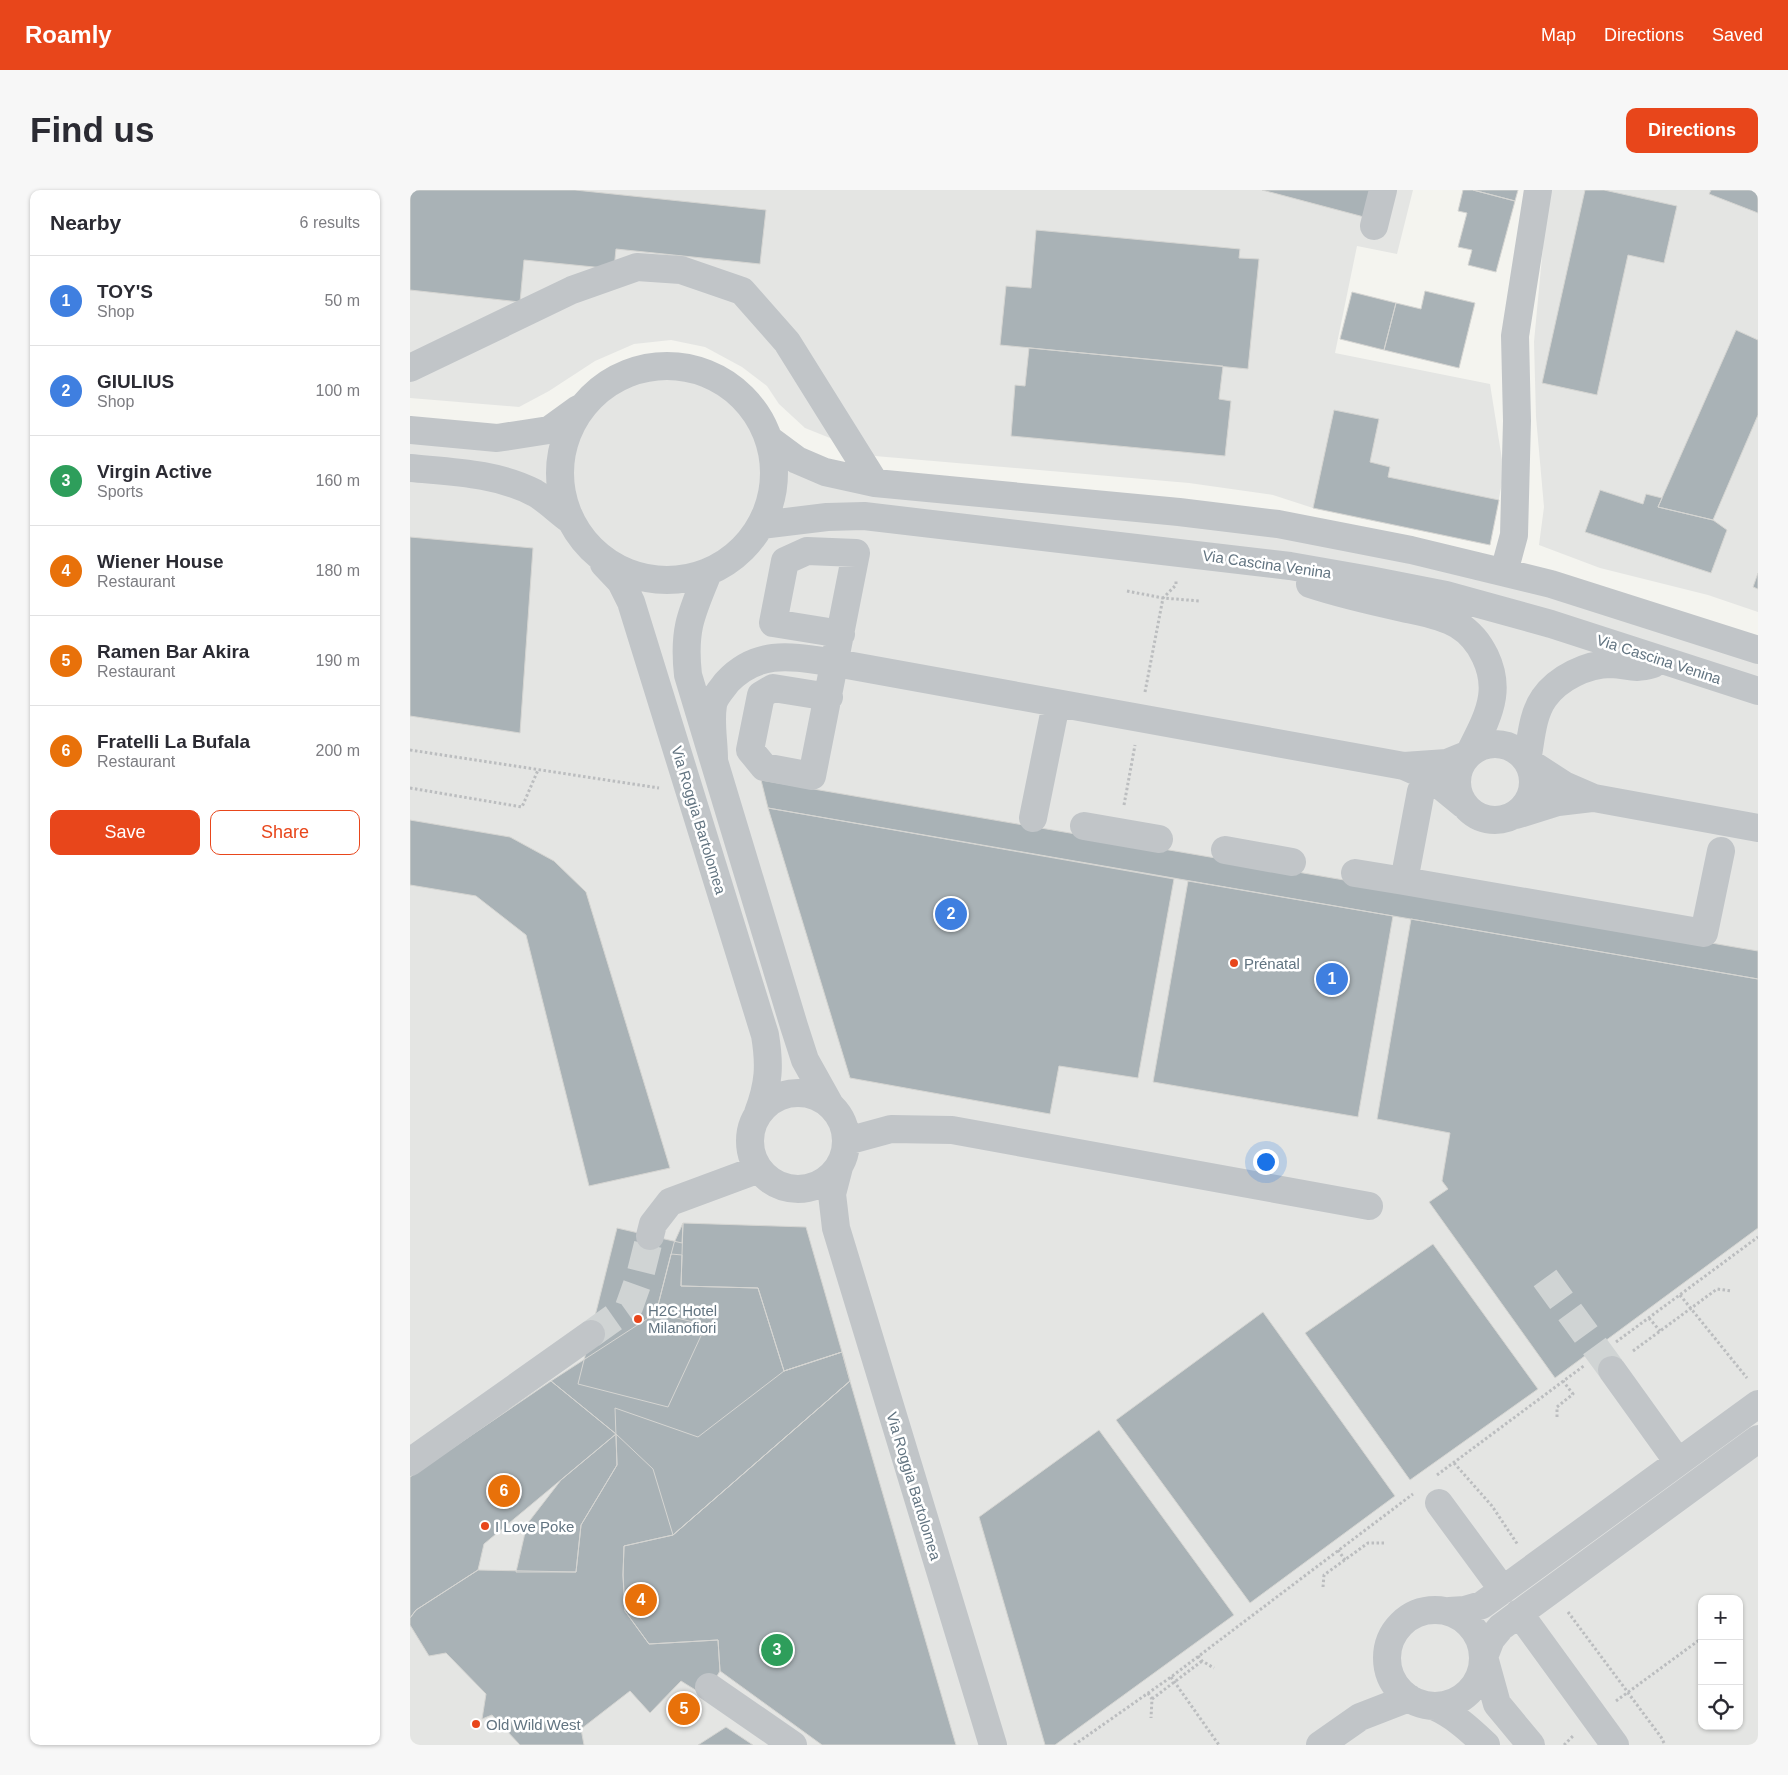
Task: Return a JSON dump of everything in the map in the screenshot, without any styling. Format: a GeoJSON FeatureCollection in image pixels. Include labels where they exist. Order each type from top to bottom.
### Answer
{"type":"FeatureCollection","features":[{"type":"Feature","properties":{"kind":"street"},"geometry":{"type":"LineString","coordinates":[[1374,226],[1383,190]]}},
{"type":"Feature","properties":{"kind":"street"},"geometry":{"type":"LineString","coordinates":[[1504,572],[1514,535],[1517,421],[1515,336],[1534,202],[1538,190]]}},
{"type":"Feature","properties":{"kind":"street"},"geometry":{"type":"LineString","coordinates":[[410,368],[572,290],[637,267],[682,270],[742,291],[787,342],[875,482]]}},
{"type":"Feature","properties":{"kind":"street"},"geometry":{"type":"LineString","coordinates":[[410,430],[497,438],[549,430],[581,407],[596,391],[624,374],[660,365],[682,366],[704,371],[727,383],[740,394],[761,420],[770,440],[774,469],[772,498],[761,525],[739,554],[708,573],[675,581],[641,578],[610,565],[584,543],[569,519],[560,491],[559,462],[566,433],[581,407]]}},
{"type":"Feature","properties":{"kind":"street"},"geometry":{"type":"LineString","coordinates":[[770,440],[797,460],[825,472],[875,482],[1179,512],[1278,524],[1411,550],[1551,584],[1758,650]]}},
{"type":"Feature","properties":{"kind":"street"},"geometry":{"type":"LineString","coordinates":[[410,468],[468,474],[514,484],[536,494],[569,519]]}},
{"type":"Feature","properties":{"kind":"street","name":"Via Cascina Venina"},"geometry":{"type":"LineString","coordinates":[[761,525],[826,516],[864,516],[1290,566],[1446,595],[1551,624],[1758,691]]}},
{"type":"Feature","properties":{"kind":"street","name":"Via Roggia Bartolomea"},"geometry":{"type":"LineString","coordinates":[[584,543],[621,582],[631,602],[764,1035],[768,1059],[767,1088],[752,1126],[750,1141],[752,1156],[759,1170],[770,1180],[783,1187],[798,1189],[815,1201],[836,1228]]}},
{"type":"Feature","properties":{"kind":"street"},"geometry":{"type":"LineString","coordinates":[[829,697],[774,688],[761,695],[750,750],[764,767],[812,776],[829,697],[836,663],[856,553],[806,551],[785,561],[773,623],[841,634]]}},
{"type":"Feature","properties":{"kind":"street"},"geometry":{"type":"LineString","coordinates":[[1242,560],[1338,593],[1435,616],[1458,624],[1477,642],[1491,670],[1492,697],[1486,720],[1469,754],[1461,765],[1457,778],[1458,792],[1464,805]]}},
{"type":"Feature","properties":{"kind":"street","name":"Via Roggia Bartolomea"},"geometry":{"type":"LineString","coordinates":[[708,573],[689,620],[684,646],[688,676],[794,1026],[806,1060],[829,1103],[839,1114],[845,1127],[847,1141],[845,1155],[839,1167],[832,1194],[836,1228],[993,1745]]}},
{"type":"Feature","properties":{"kind":"street"},"geometry":{"type":"LineString","coordinates":[[714,759],[713,704],[720,690],[738,672],[753,661],[773,658],[806,658],[1404,766],[1431,778],[1474,815],[1488,820],[1502,820],[1558,802],[1594,798]]}},
{"type":"Feature","properties":{"kind":"street"},"geometry":{"type":"LineString","coordinates":[[1516,815],[1525,807],[1531,796],[1532,772],[1527,761],[1534,722],[1544,698],[1566,677],[1582,670],[1611,664],[1636,668],[1664,661]]}},
{"type":"Feature","properties":{"kind":"street"},"geometry":{"type":"LineString","coordinates":[[1033,818],[1056,704]]}},
{"type":"Feature","properties":{"kind":"street"},"geometry":{"type":"LineString","coordinates":[[1404,766],[1447,763],[1480,747],[1493,744],[1512,748],[1527,761],[1564,785],[1594,798],[1758,828]]}},
{"type":"Feature","properties":{"kind":"street"},"geometry":{"type":"LineString","coordinates":[[1404,881],[1421,791],[1431,778]]}},
{"type":"Feature","properties":{"kind":"street"},"geometry":{"type":"LineString","coordinates":[[1084,826],[1159,840]]}},
{"type":"Feature","properties":{"kind":"street"},"geometry":{"type":"LineString","coordinates":[[1225,850],[1292,862]]}},
{"type":"Feature","properties":{"kind":"street"},"geometry":{"type":"LineString","coordinates":[[1355,873],[1704,933],[1721,852]]}},
{"type":"Feature","properties":{"kind":"street"},"geometry":{"type":"LineString","coordinates":[[758,1113],[770,1102],[784,1094],[800,1092],[816,1095],[829,1103]]}},
{"type":"Feature","properties":{"kind":"street"},"geometry":{"type":"LineString","coordinates":[[847,1141],[891,1129],[952,1130],[1368,1206]]}},
{"type":"Feature","properties":{"kind":"street"},"geometry":{"type":"LineString","coordinates":[[798,1189],[814,1187],[828,1179],[839,1167]]}},
{"type":"Feature","properties":{"kind":"street"},"geometry":{"type":"LineString","coordinates":[[650,1236],[653,1224],[670,1202],[759,1170]]}},
{"type":"Feature","properties":{"kind":"street"},"geometry":{"type":"LineString","coordinates":[[410,1462],[591,1334]]}},
{"type":"Feature","properties":{"kind":"street"},"geometry":{"type":"LineString","coordinates":[[1612,1370],[1678,1462]]}},
{"type":"Feature","properties":{"kind":"street"},"geometry":{"type":"LineString","coordinates":[[1486,1745],[1465,1725],[1447,1712],[1421,1702],[1392,1679],[1388,1667],[1387,1653],[1390,1639],[1397,1627],[1408,1617],[1421,1611],[1435,1609],[1449,1611],[1465,1610],[1482,1605],[1678,1462],[1755,1394]]}},
{"type":"Feature","properties":{"kind":"street"},"geometry":{"type":"LineString","coordinates":[[1360,1717],[1421,1702],[1449,1704],[1462,1698],[1474,1686],[1481,1672],[1491,1639],[1501,1626],[1758,1439]]}},
{"type":"Feature","properties":{"kind":"street"},"geometry":{"type":"LineString","coordinates":[[1439,1503],[1502,1590]]}},
{"type":"Feature","properties":{"kind":"street"},"geometry":{"type":"LineString","coordinates":[[1449,1611],[1463,1618],[1474,1628],[1481,1642],[1497,1704],[1531,1745]]}},
{"type":"Feature","properties":{"kind":"street"},"geometry":{"type":"LineString","coordinates":[[1519,1613],[1615,1745]]}},
{"type":"Feature","properties":{"kind":"street"},"geometry":{"type":"LineString","coordinates":[[1320,1745],[1360,1717],[1376,1697],[1388,1667]]}},
{"type":"Feature","properties":{"kind":"street"},"geometry":{"type":"LineString","coordinates":[[710,1688],[793,1745]]}},
{"type":"Feature","properties":{"kind":"path"},"geometry":{"type":"LineString","coordinates":[[1119,833],[1163,598],[1176,585],[1177,552]]}},
{"type":"Feature","properties":{"kind":"path"},"geometry":{"type":"LineString","coordinates":[[1127,591],[1163,598],[1200,601]]}},
{"type":"Feature","properties":{"kind":"path"},"geometry":{"type":"LineString","coordinates":[[410,750],[669,790],[688,784]]}},
{"type":"Feature","properties":{"kind":"path"},"geometry":{"type":"LineString","coordinates":[[410,788],[522,807],[538,770]]}},
{"type":"Feature","properties":{"kind":"path"},"geometry":{"type":"LineString","coordinates":[[1637,1360],[1632,1352],[1717,1289],[1732,1291]]}},
{"type":"Feature","properties":{"kind":"path"},"geometry":{"type":"LineString","coordinates":[[1680,1295],[1755,1394]]}},
{"type":"Feature","properties":{"kind":"path"},"geometry":{"type":"LineString","coordinates":[[1649,1318],[1660,1331]]}},
{"type":"Feature","properties":{"kind":"path"},"geometry":{"type":"LineString","coordinates":[[1557,1417],[1557,1407],[1573,1394],[1563,1382]]}},
{"type":"Feature","properties":{"kind":"path"},"geometry":{"type":"LineString","coordinates":[[1322,1587],[1324,1575],[1368,1543],[1384,1543]]}},
{"type":"Feature","properties":{"kind":"path"},"geometry":{"type":"LineString","coordinates":[[1338,1550],[1345,1560]]}},
{"type":"Feature","properties":{"kind":"path"},"geometry":{"type":"LineString","coordinates":[[1564,1745],[1595,1717],[1699,1640]]}},
{"type":"Feature","properties":{"kind":"path"},"geometry":{"type":"LineString","coordinates":[[1198,1656],[1202,1661],[1214,1668]]}},
{"type":"Feature","properties":{"kind":"path"},"geometry":{"type":"LineString","coordinates":[[1152,1699],[1202,1661]]}},
{"type":"Feature","properties":{"kind":"path"},"geometry":{"type":"LineString","coordinates":[[1171,1677],[1220,1745]]}},
{"type":"Feature","properties":{"kind":"path"},"geometry":{"type":"LineString","coordinates":[[1148,1693],[1152,1699],[1151,1718]]}},
{"type":"Feature","properties":{"kind":"shaded area"},"geometry":{"type":"Polygon","coordinates":[[[410,190],[1413,190],[1397,254],[1357,246],[1335,353],[1490,384],[1504,472],[1490,545],[1313,508],[1273,495],[1189,483],[875,456],[805,428],[779,404],[767,386],[742,367],[705,347],[671,340],[634,344],[595,361],[549,391],[519,407],[410,398],[410,190]]]}},
{"type":"Feature","properties":{"kind":"shaded area"},"geometry":{"type":"Polygon","coordinates":[[[1551,190],[1758,190],[1758,612],[1708,595],[1600,568],[1539,545],[1544,507],[1536,417],[1534,342],[1547,203],[1551,190]]]}},
{"type":"Feature","properties":{"kind":"shaded area"},"geometry":{"type":"Polygon","coordinates":[[[660,365],[682,366],[705,371],[727,383],[746,399],[761,420],[770,440],[797,460],[1278,524],[1758,650],[1758,1745],[410,1745],[410,430],[473,437],[581,407],[596,391],[624,374],[660,365]]]}},
{"type":"Feature","properties":{"kind":"building"},"geometry":{"type":"Polygon","coordinates":[[[410,190],[575,190],[766,210],[760,264],[616,249],[614,269],[524,260],[520,302],[410,290],[410,190]]]}},
{"type":"Feature","properties":{"kind":"building"},"geometry":{"type":"Polygon","coordinates":[[[1262,190],[1371,190],[1364,217],[1262,190]]]}},
{"type":"Feature","properties":{"kind":"building"},"geometry":{"type":"Polygon","coordinates":[[[1463,190],[1473,190],[1515,201],[1496,272],[1468,265],[1472,250],[1458,247],[1467,213],[1458,211],[1463,190]]]}},
{"type":"Feature","properties":{"kind":"building"},"geometry":{"type":"Polygon","coordinates":[[[1473,190],[1518,190],[1515,201],[1473,190]]]}},
{"type":"Feature","properties":{"kind":"building"},"geometry":{"type":"Polygon","coordinates":[[[1585,190],[1604,190],[1677,206],[1664,263],[1628,255],[1597,395],[1542,383],[1585,190]]]}},
{"type":"Feature","properties":{"kind":"building"},"geometry":{"type":"Polygon","coordinates":[[[1711,190],[1758,190],[1758,213],[1709,194],[1711,190]]]}},
{"type":"Feature","properties":{"kind":"building"},"geometry":{"type":"Polygon","coordinates":[[[1036,230],[1240,249],[1239,258],[1259,259],[1248,369],[1000,345],[1006,286],[1031,288],[1036,230]]]}},
{"type":"Feature","properties":{"kind":"building"},"geometry":{"type":"Polygon","coordinates":[[[1425,291],[1475,303],[1459,368],[1384,350],[1396,303],[1421,309],[1425,291]]]}},
{"type":"Feature","properties":{"kind":"building"},"geometry":{"type":"Polygon","coordinates":[[[1352,292],[1396,303],[1384,350],[1340,339],[1352,292]]]}},
{"type":"Feature","properties":{"kind":"building"},"geometry":{"type":"Polygon","coordinates":[[[1736,330],[1758,340],[1758,415],[1713,520],[1658,507],[1736,330]]]}},
{"type":"Feature","properties":{"kind":"building"},"geometry":{"type":"Polygon","coordinates":[[[1029,348],[1223,366],[1219,399],[1231,401],[1225,456],[1011,436],[1015,385],[1025,386],[1029,348]]]}},
{"type":"Feature","properties":{"kind":"building"},"geometry":{"type":"Polygon","coordinates":[[[1334,410],[1379,419],[1370,462],[1390,467],[1388,477],[1499,500],[1490,545],[1313,508],[1334,410]]]}},
{"type":"Feature","properties":{"kind":"building"},"geometry":{"type":"Polygon","coordinates":[[[1600,490],[1643,504],[1646,494],[1662,498],[1658,507],[1713,520],[1727,530],[1711,573],[1585,532],[1600,490]]]}},
{"type":"Feature","properties":{"kind":"building"},"geometry":{"type":"Polygon","coordinates":[[[410,537],[533,548],[520,733],[410,716],[410,537]]]}},
{"type":"Feature","properties":{"kind":"building"},"geometry":{"type":"Polygon","coordinates":[[[1758,573],[1758,589],[1753,587],[1758,573]]]}},
{"type":"Feature","properties":{"kind":"building"},"geometry":{"type":"Polygon","coordinates":[[[761,780],[1758,951],[1758,979],[768,808],[761,780]]]}},
{"type":"Feature","properties":{"kind":"building"},"geometry":{"type":"Polygon","coordinates":[[[768,808],[1174,879],[1138,1078],[1059,1066],[1050,1114],[850,1078],[768,808]]]}},
{"type":"Feature","properties":{"kind":"building"},"geometry":{"type":"Polygon","coordinates":[[[410,820],[510,837],[554,861],[586,892],[670,1168],[589,1186],[526,935],[476,896],[410,885],[410,820]]]}},
{"type":"Feature","properties":{"kind":"building"},"geometry":{"type":"Polygon","coordinates":[[[1188,881],[1393,916],[1358,1117],[1153,1082],[1188,881]]]}},
{"type":"Feature","properties":{"kind":"building"},"geometry":{"type":"Polygon","coordinates":[[[1411,919],[1758,979],[1758,1228],[1555,1378],[1429,1202],[1448,1189],[1442,1181],[1450,1133],[1377,1119],[1411,919]]]}},
{"type":"Feature","properties":{"kind":"building","name":"H2C Hotel Milanofiori"},"geometry":{"type":"Polygon","coordinates":[[[683,1223],[806,1227],[842,1352],[784,1371],[758,1288],[681,1286],[682,1255],[671,1254],[656,1313],[706,1325],[668,1407],[578,1384],[617,1228],[682,1243],[683,1223]]]}},
{"type":"Feature","properties":{"kind":"building"},"geometry":{"type":"Polygon","coordinates":[[[683,1223],[681,1286],[758,1288],[784,1371],[842,1352],[850,1381],[673,1535],[653,1469],[616,1434],[551,1381],[656,1313],[674,1243],[683,1223]]]}},
{"type":"Feature","properties":{"kind":"building"},"geometry":{"type":"Polygon","coordinates":[[[1433,1244],[1538,1389],[1410,1480],[1305,1333],[1433,1244]]]}},
{"type":"Feature","properties":{"kind":"building"},"geometry":{"type":"Polygon","coordinates":[[[1263,1312],[1395,1496],[1250,1603],[1116,1420],[1263,1312]]]}},
{"type":"Feature","properties":{"kind":"building"},"geometry":{"type":"Polygon","coordinates":[[[842,1352],[850,1381],[673,1535],[624,1546],[625,1611],[649,1644],[718,1640],[720,1671],[705,1696],[681,1681],[650,1713],[630,1691],[581,1729],[584,1745],[520,1745],[492,1715],[482,1719],[486,1694],[446,1653],[429,1656],[410,1625],[410,1618],[416,1610],[478,1570],[576,1572],[581,1525],[617,1465],[615,1408],[698,1437],[784,1371],[842,1352]]]}},
{"type":"Feature","properties":{"kind":"building"},"geometry":{"type":"Polygon","coordinates":[[[551,1381],[616,1434],[484,1544],[478,1570],[416,1610],[410,1618],[410,1477],[551,1381]]]}},
{"type":"Feature","properties":{"kind":"building"},"geometry":{"type":"Polygon","coordinates":[[[850,1381],[956,1745],[822,1745],[720,1671],[718,1640],[649,1644],[625,1611],[624,1546],[673,1535],[850,1381]]]}},
{"type":"Feature","properties":{"kind":"building"},"geometry":{"type":"Polygon","coordinates":[[[1099,1430],[1234,1615],[1055,1745],[1045,1745],[979,1517],[1099,1430]]]}},
{"type":"Feature","properties":{"kind":"building"},"geometry":{"type":"Polygon","coordinates":[[[616,1434],[617,1465],[581,1525],[576,1572],[516,1572],[527,1524],[561,1480],[616,1434]]]}},
{"type":"Feature","properties":{"kind":"building"},"geometry":{"type":"Polygon","coordinates":[[[726,1727],[753,1745],[698,1745],[726,1727]]]}},
{"type":"Feature","properties":{"kind":"tunnel"},"geometry":{"type":"LineString","coordinates":[[591,1334],[629,1307],[640,1276],[650,1236]]}},
{"type":"Feature","properties":{"kind":"tunnel"},"geometry":{"type":"LineString","coordinates":[[1545,1278],[1612,1370]]}},
{"type":"Feature","properties":{"kind":"place","name":"GIULIUS"},"geometry":{"type":"Point","coordinates":[951,914]}},
{"type":"Feature","properties":{"kind":"place","name":"Prénatal"},"geometry":{"type":"Point","coordinates":[1234,963]}},
{"type":"Feature","properties":{"kind":"place","name":"TOY'S"},"geometry":{"type":"Point","coordinates":[1332,979]}},
{"type":"Feature","properties":{"kind":"place","name":"H2C Hotel Milanofiori"},"geometry":{"type":"Point","coordinates":[638,1319]}},
{"type":"Feature","properties":{"kind":"place","name":"Fratelli La Bufala"},"geometry":{"type":"Point","coordinates":[504,1491]}},
{"type":"Feature","properties":{"kind":"place","name":"I Love Poke"},"geometry":{"type":"Point","coordinates":[485,1526]}},
{"type":"Feature","properties":{"kind":"place","name":"Wiener House"},"geometry":{"type":"Point","coordinates":[641,1600]}},
{"type":"Feature","properties":{"kind":"place","name":"Virgin Active"},"geometry":{"type":"Point","coordinates":[777,1650]}},
{"type":"Feature","properties":{"kind":"place","name":"Ramen Bar Akira"},"geometry":{"type":"Point","coordinates":[684,1709]}},
{"type":"Feature","properties":{"kind":"place","name":"Old Wild West"},"geometry":{"type":"Point","coordinates":[476,1724]}}]}
